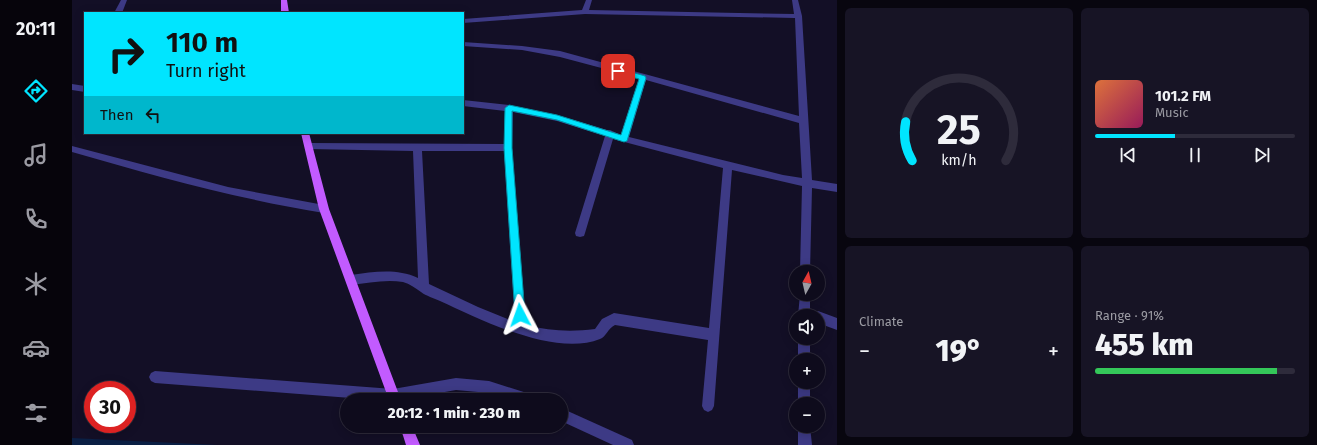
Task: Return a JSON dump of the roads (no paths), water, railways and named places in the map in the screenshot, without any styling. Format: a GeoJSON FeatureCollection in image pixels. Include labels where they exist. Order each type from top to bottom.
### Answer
{"type":"FeatureCollection","features":[{"type":"Feature","properties":{"kind":"main road"},"geometry":{"type":"LineString","coordinates":[[284,0],[285,12]]}},
{"type":"Feature","properties":{"kind":"main road"},"geometry":{"type":"LineString","coordinates":[[305,134],[324,209],[392,393]]}},
{"type":"Feature","properties":{"kind":"main road"},"geometry":{"type":"LineString","coordinates":[[409,433],[413,445]]}},
{"type":"Feature","properties":{"kind":"street"},"geometry":{"type":"LineString","coordinates":[[118,12],[124,0]]}},
{"type":"Feature","properties":{"kind":"street"},"geometry":{"type":"LineString","coordinates":[[585,12],[589,0]]}},
{"type":"Feature","properties":{"kind":"street"},"geometry":{"type":"LineString","coordinates":[[795,0],[798,16],[807,183],[805,265]]}},
{"type":"Feature","properties":{"kind":"street"},"geometry":{"type":"LineString","coordinates":[[464,21],[585,12],[798,16]]}},
{"type":"Feature","properties":{"kind":"street"},"geometry":{"type":"LineString","coordinates":[[464,44],[522,48],[560,54],[804,121]]}},
{"type":"Feature","properties":{"kind":"street"},"geometry":{"type":"LineString","coordinates":[[624,138],[643,78]]}},
{"type":"Feature","properties":{"kind":"street"},"geometry":{"type":"LineString","coordinates":[[72,87],[84,89]]}},
{"type":"Feature","properties":{"kind":"street"},"geometry":{"type":"LineString","coordinates":[[464,103],[509,108],[557,118],[624,138],[783,179],[837,188]]}},
{"type":"Feature","properties":{"kind":"street"},"geometry":{"type":"LineString","coordinates":[[509,108],[508,148],[522,330]]}},
{"type":"Feature","properties":{"kind":"street"},"geometry":{"type":"LineString","coordinates":[[580,233],[610,134]]}},
{"type":"Feature","properties":{"kind":"street"},"geometry":{"type":"LineString","coordinates":[[309,146],[508,148]]}},
{"type":"Feature","properties":{"kind":"street"},"geometry":{"type":"LineString","coordinates":[[417,147],[424,288]]}},
{"type":"Feature","properties":{"kind":"street"},"geometry":{"type":"LineString","coordinates":[[72,149],[222,190],[285,204],[324,209]]}},
{"type":"Feature","properties":{"kind":"street"},"geometry":{"type":"LineString","coordinates":[[708,406],[728,164]]}},
{"type":"Feature","properties":{"kind":"street"},"geometry":{"type":"LineString","coordinates":[[351,280],[391,276],[409,279],[424,288],[478,313],[522,330],[566,338],[586,337],[598,334],[606,323],[614,319],[714,335]]}},
{"type":"Feature","properties":{"kind":"street"},"geometry":{"type":"LineString","coordinates":[[825,319],[837,324]]}},
{"type":"Feature","properties":{"kind":"street"},"geometry":{"type":"LineString","coordinates":[[155,377],[340,393]]}},
{"type":"Feature","properties":{"kind":"street"},"geometry":{"type":"LineString","coordinates":[[416,393],[456,384],[489,387],[508,393]]}},
{"type":"Feature","properties":{"kind":"street"},"geometry":{"type":"LineString","coordinates":[[568,417],[628,445]]}},
{"type":"Feature","properties":{"kind":"street"},"geometry":{"type":"LineString","coordinates":[[804,433],[805,445]]}},
{"type":"Feature","properties":{"kind":"water"},"geometry":{"type":"Polygon","coordinates":[[[72,438],[218,445],[72,445],[72,438]]]}}]}
